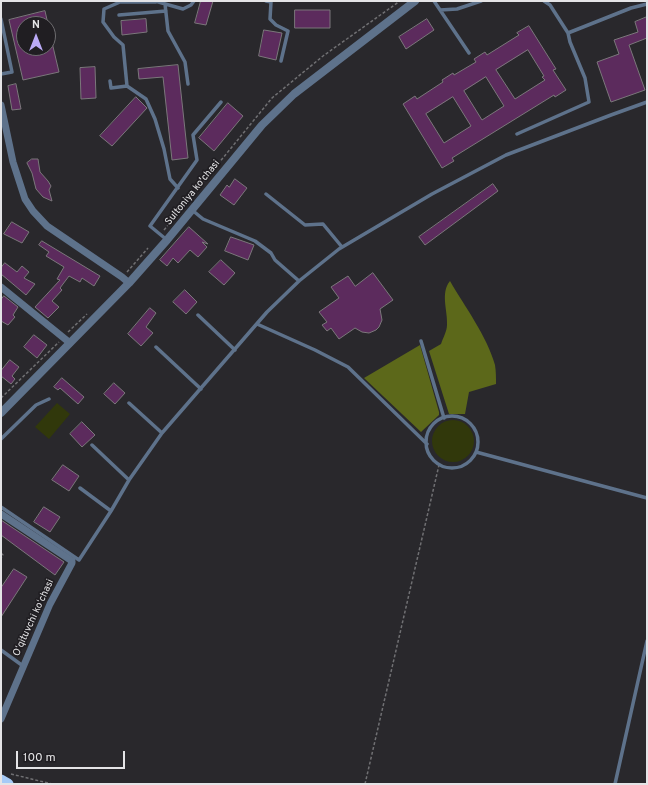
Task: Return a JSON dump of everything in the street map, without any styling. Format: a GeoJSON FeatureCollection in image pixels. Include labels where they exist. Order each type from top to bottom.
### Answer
{"type":"FeatureCollection","features":[{"type":"Feature","properties":{"kind":"street","name":"Sultoniya ko'chasi"},"geometry":{"type":"LineString","coordinates":[[1,413],[129,283],[168,240],[262,125],[285,101],[415,1]]}},
{"type":"Feature","properties":{"kind":"street"},"geometry":{"type":"LineString","coordinates":[[1,105],[12,162],[25,199],[33,211],[47,226],[129,283]]}},
{"type":"Feature","properties":{"kind":"street"},"geometry":{"type":"LineString","coordinates":[[1,287],[70,343]]}},
{"type":"Feature","properties":{"kind":"street","name":"Oʻqituvchi koʻchasi"},"geometry":{"type":"LineString","coordinates":[[1,514],[72,561],[50,604],[1,719]]}},
{"type":"Feature","properties":{"kind":"lane"},"geometry":{"type":"LineString","coordinates":[[128,86],[123,45],[114,37],[103,22],[104,9],[120,2],[156,1],[183,9],[192,5],[194,1]]}},
{"type":"Feature","properties":{"kind":"lane"},"geometry":{"type":"LineString","coordinates":[[266,1],[271,2],[270,19],[276,25],[288,31],[281,61]]}},
{"type":"Feature","properties":{"kind":"lane"},"geometry":{"type":"LineString","coordinates":[[434,1],[469,53]]}},
{"type":"Feature","properties":{"kind":"lane"},"geometry":{"type":"LineString","coordinates":[[440,10],[457,9],[481,1]]}},
{"type":"Feature","properties":{"kind":"lane"},"geometry":{"type":"LineString","coordinates":[[517,134],[589,102],[585,78],[570,42],[568,33],[550,5],[544,1]]}},
{"type":"Feature","properties":{"kind":"lane"},"geometry":{"type":"LineString","coordinates":[[165,4],[168,31],[185,62],[188,84]]}},
{"type":"Feature","properties":{"kind":"lane"},"geometry":{"type":"LineString","coordinates":[[568,33],[631,8],[647,4]]}},
{"type":"Feature","properties":{"kind":"lane"},"geometry":{"type":"LineString","coordinates":[[119,15],[166,11]]}},
{"type":"Feature","properties":{"kind":"lane"},"geometry":{"type":"LineString","coordinates":[[1,19],[12,72],[1,74]]}},
{"type":"Feature","properties":{"kind":"lane"},"geometry":{"type":"LineString","coordinates":[[110,81],[111,88],[128,86],[146,99],[155,119],[170,178],[178,188]]}},
{"type":"Feature","properties":{"kind":"lane"},"geometry":{"type":"LineString","coordinates":[[168,240],[150,226],[197,160],[193,135],[221,102]]}},
{"type":"Feature","properties":{"kind":"lane"},"geometry":{"type":"LineString","coordinates":[[1,507],[79,560],[129,480],[162,433],[283,296],[323,261],[342,247],[432,194],[506,155],[647,102]]}},
{"type":"Feature","properties":{"kind":"lane"},"geometry":{"type":"LineString","coordinates":[[266,194],[305,225],[323,224],[342,247]]}},
{"type":"Feature","properties":{"kind":"lane"},"geometry":{"type":"LineString","coordinates":[[192,210],[203,219],[255,241],[271,253],[275,260],[299,281]]}},
{"type":"Feature","properties":{"kind":"lane"},"geometry":{"type":"LineString","coordinates":[[198,315],[235,350]]}},
{"type":"Feature","properties":{"kind":"lane"},"geometry":{"type":"LineString","coordinates":[[257,324],[315,350],[348,367],[427,444]]}},
{"type":"Feature","properties":{"kind":"lane"},"geometry":{"type":"LineString","coordinates":[[422,341],[444,418]]}},
{"type":"Feature","properties":{"kind":"lane"},"geometry":{"type":"LineString","coordinates":[[156,347],[201,389]]}},
{"type":"Feature","properties":{"kind":"lane"},"geometry":{"type":"LineString","coordinates":[[1,439],[36,405],[49,400]]}},
{"type":"Feature","properties":{"kind":"lane"},"geometry":{"type":"LineString","coordinates":[[129,403],[162,433]]}},
{"type":"Feature","properties":{"kind":"lane"},"geometry":{"type":"LineString","coordinates":[[444,418],[460,418],[468,422],[474,428],[478,440],[476,452],[472,460],[465,465],[456,468],[448,468],[439,465],[431,456],[427,444],[428,436],[431,428],[436,422],[444,418]]}},
{"type":"Feature","properties":{"kind":"lane"},"geometry":{"type":"LineString","coordinates":[[92,445],[129,480]]}},
{"type":"Feature","properties":{"kind":"lane"},"geometry":{"type":"LineString","coordinates":[[476,452],[647,498]]}},
{"type":"Feature","properties":{"kind":"lane"},"geometry":{"type":"LineString","coordinates":[[80,488],[111,511]]}},
{"type":"Feature","properties":{"kind":"lane"},"geometry":{"type":"LineString","coordinates":[[614,784],[647,641]]}},
{"type":"Feature","properties":{"kind":"lane"},"geometry":{"type":"LineString","coordinates":[[1,650],[23,666]]}},
{"type":"Feature","properties":{"kind":"lane"},"geometry":{"type":"LineString","coordinates":[[642,665],[647,666]]}},
{"type":"Feature","properties":{"kind":"path"},"geometry":{"type":"LineString","coordinates":[[365,784],[439,465]]}},
{"type":"Feature","properties":{"kind":"path"},"geometry":{"type":"LineString","coordinates":[[1,553],[3,555],[1,558]]}},
{"type":"Feature","properties":{"kind":"path"},"geometry":{"type":"LineString","coordinates":[[6,779],[52,784]]}},
{"type":"Feature","properties":{"kind":"green space"},"geometry":{"type":"Polygon","coordinates":[[[450,281],[487,343],[495,365],[496,384],[469,392],[465,414],[449,414],[429,351],[441,344],[446,332],[447,320],[445,291],[450,281]]]}},
{"type":"Feature","properties":{"kind":"green space"},"geometry":{"type":"Polygon","coordinates":[[[420,345],[439,412],[439,415],[421,432],[364,378],[420,345]]]}},
{"type":"Feature","properties":{"kind":"green space"},"geometry":{"type":"Polygon","coordinates":[[[57,403],[70,414],[49,439],[35,427],[57,403]]]}},
{"type":"Feature","properties":{"kind":"green space"},"geometry":{"type":"Polygon","coordinates":[[[453,420],[468,426],[474,441],[468,456],[453,462],[438,456],[432,441],[438,426],[453,420]]]}},
{"type":"Feature","properties":{"kind":"building"},"geometry":{"type":"Polygon","coordinates":[[[201,1],[213,1],[206,25],[195,23],[201,1]]]}},
{"type":"Feature","properties":{"kind":"building"},"geometry":{"type":"Polygon","coordinates":[[[295,10],[330,10],[330,28],[295,28],[295,10]]]}},
{"type":"Feature","properties":{"kind":"building"},"geometry":{"type":"Polygon","coordinates":[[[45,11],[46,16],[25,16],[45,11]]]}},
{"type":"Feature","properties":{"kind":"building"},"geometry":{"type":"Polygon","coordinates":[[[647,17],[647,38],[629,45],[645,90],[611,102],[597,62],[619,54],[614,40],[638,32],[635,22],[647,17]]]}},
{"type":"Feature","properties":{"kind":"building"},"geometry":{"type":"Polygon","coordinates":[[[16,18],[16,50],[9,20],[16,18]]]}},
{"type":"Feature","properties":{"kind":"building"},"geometry":{"type":"Polygon","coordinates":[[[146,19],[147,32],[122,35],[121,21],[146,19]]]}},
{"type":"Feature","properties":{"kind":"building"},"geometry":{"type":"Polygon","coordinates":[[[427,19],[434,30],[406,49],[399,37],[427,19]]]}},
{"type":"Feature","properties":{"kind":"building"},"geometry":{"type":"Polygon","coordinates":[[[529,26],[556,69],[553,70],[566,90],[555,97],[554,95],[452,158],[454,161],[442,168],[403,104],[415,96],[417,99],[443,82],[442,80],[453,73],[454,75],[476,62],[474,59],[485,52],[487,55],[519,35],[517,33],[529,26]],[[528,50],[496,70],[515,99],[545,80],[528,50]],[[486,77],[464,91],[482,120],[504,106],[486,77]],[[453,97],[426,114],[444,143],[471,126],[453,97]]]}},
{"type":"Feature","properties":{"kind":"building"},"geometry":{"type":"Polygon","coordinates":[[[264,30],[282,33],[276,60],[259,56],[264,30]]]}},
{"type":"Feature","properties":{"kind":"building"},"geometry":{"type":"Polygon","coordinates":[[[17,56],[55,56],[59,72],[23,80],[17,56]]]}},
{"type":"Feature","properties":{"kind":"building"},"geometry":{"type":"Polygon","coordinates":[[[178,65],[188,158],[172,160],[163,77],[139,79],[138,69],[178,65]]]}},
{"type":"Feature","properties":{"kind":"building"},"geometry":{"type":"Polygon","coordinates":[[[95,67],[96,98],[81,99],[80,68],[95,67]]]}},
{"type":"Feature","properties":{"kind":"building"},"geometry":{"type":"Polygon","coordinates":[[[16,84],[21,109],[12,110],[8,86],[16,84]]]}},
{"type":"Feature","properties":{"kind":"building"},"geometry":{"type":"Polygon","coordinates":[[[136,97],[147,108],[112,146],[100,136],[136,97]]]}},
{"type":"Feature","properties":{"kind":"building"},"geometry":{"type":"Polygon","coordinates":[[[228,103],[243,116],[214,151],[199,138],[228,103]]]}},
{"type":"Feature","properties":{"kind":"building"},"geometry":{"type":"Polygon","coordinates":[[[32,159],[38,159],[40,172],[51,186],[49,190],[52,201],[43,197],[36,189],[32,173],[27,163],[32,159]]]}},
{"type":"Feature","properties":{"kind":"building"},"geometry":{"type":"Polygon","coordinates":[[[235,179],[247,188],[234,205],[220,195],[227,185],[229,187],[235,179]]]}},
{"type":"Feature","properties":{"kind":"building"},"geometry":{"type":"Polygon","coordinates":[[[493,184],[498,191],[425,245],[419,237],[493,184]]]}},
{"type":"Feature","properties":{"kind":"building"},"geometry":{"type":"Polygon","coordinates":[[[12,222],[29,232],[22,243],[4,234],[12,222]]]}},
{"type":"Feature","properties":{"kind":"building"},"geometry":{"type":"Polygon","coordinates":[[[189,227],[208,244],[202,242],[207,247],[198,257],[190,250],[178,263],[173,258],[167,266],[160,260],[189,227]]]}},
{"type":"Feature","properties":{"kind":"building"},"geometry":{"type":"Polygon","coordinates":[[[231,237],[254,245],[248,260],[225,251],[231,237]]]}},
{"type":"Feature","properties":{"kind":"building"},"geometry":{"type":"Polygon","coordinates":[[[42,241],[100,276],[94,286],[82,278],[80,282],[69,276],[60,288],[62,290],[52,301],[59,307],[48,318],[35,307],[60,280],[57,279],[64,267],[46,256],[49,252],[39,245],[42,241]]]}},
{"type":"Feature","properties":{"kind":"building"},"geometry":{"type":"Polygon","coordinates":[[[221,260],[235,273],[224,285],[209,272],[221,260]]]}},
{"type":"Feature","properties":{"kind":"building"},"geometry":{"type":"Polygon","coordinates":[[[5,263],[17,272],[22,266],[29,272],[24,278],[35,284],[26,295],[1,274],[1,268],[5,263]]]}},
{"type":"Feature","properties":{"kind":"building"},"geometry":{"type":"Polygon","coordinates":[[[373,273],[393,300],[380,309],[382,320],[376,330],[369,333],[362,332],[355,328],[339,339],[331,328],[327,331],[322,325],[327,322],[319,312],[339,298],[331,287],[348,276],[355,286],[373,273]]]}},
{"type":"Feature","properties":{"kind":"building"},"geometry":{"type":"Polygon","coordinates":[[[185,290],[197,302],[186,314],[173,302],[185,290]]]}},
{"type":"Feature","properties":{"kind":"building"},"geometry":{"type":"Polygon","coordinates":[[[4,296],[18,307],[13,315],[15,317],[8,325],[1,321],[1,300],[4,296]]]}},
{"type":"Feature","properties":{"kind":"building"},"geometry":{"type":"Polygon","coordinates":[[[150,308],[156,313],[146,327],[153,333],[141,346],[128,334],[150,308]]]}},
{"type":"Feature","properties":{"kind":"building"},"geometry":{"type":"Polygon","coordinates":[[[34,335],[47,345],[37,358],[24,347],[34,335]]]}},
{"type":"Feature","properties":{"kind":"building"},"geometry":{"type":"Polygon","coordinates":[[[10,360],[19,367],[12,376],[15,379],[11,384],[1,376],[1,371],[10,360]]]}},
{"type":"Feature","properties":{"kind":"building"},"geometry":{"type":"Polygon","coordinates":[[[62,378],[84,397],[78,404],[60,388],[58,390],[54,387],[62,378]]]}},
{"type":"Feature","properties":{"kind":"building"},"geometry":{"type":"Polygon","coordinates":[[[114,383],[125,393],[115,404],[104,394],[114,383]]]}},
{"type":"Feature","properties":{"kind":"building"},"geometry":{"type":"Polygon","coordinates":[[[82,422],[95,435],[82,447],[70,434],[82,422]]]}},
{"type":"Feature","properties":{"kind":"building"},"geometry":{"type":"Polygon","coordinates":[[[63,465],[79,476],[69,491],[52,480],[63,465]]]}},
{"type":"Feature","properties":{"kind":"building"},"geometry":{"type":"Polygon","coordinates":[[[44,507],[60,517],[50,532],[34,522],[44,507]]]}},
{"type":"Feature","properties":{"kind":"building"},"geometry":{"type":"Polygon","coordinates":[[[1,520],[64,562],[55,575],[1,535],[1,520]]]}},
{"type":"Feature","properties":{"kind":"building"},"geometry":{"type":"Polygon","coordinates":[[[14,569],[27,577],[1,617],[1,588],[14,569]]]}}]}
